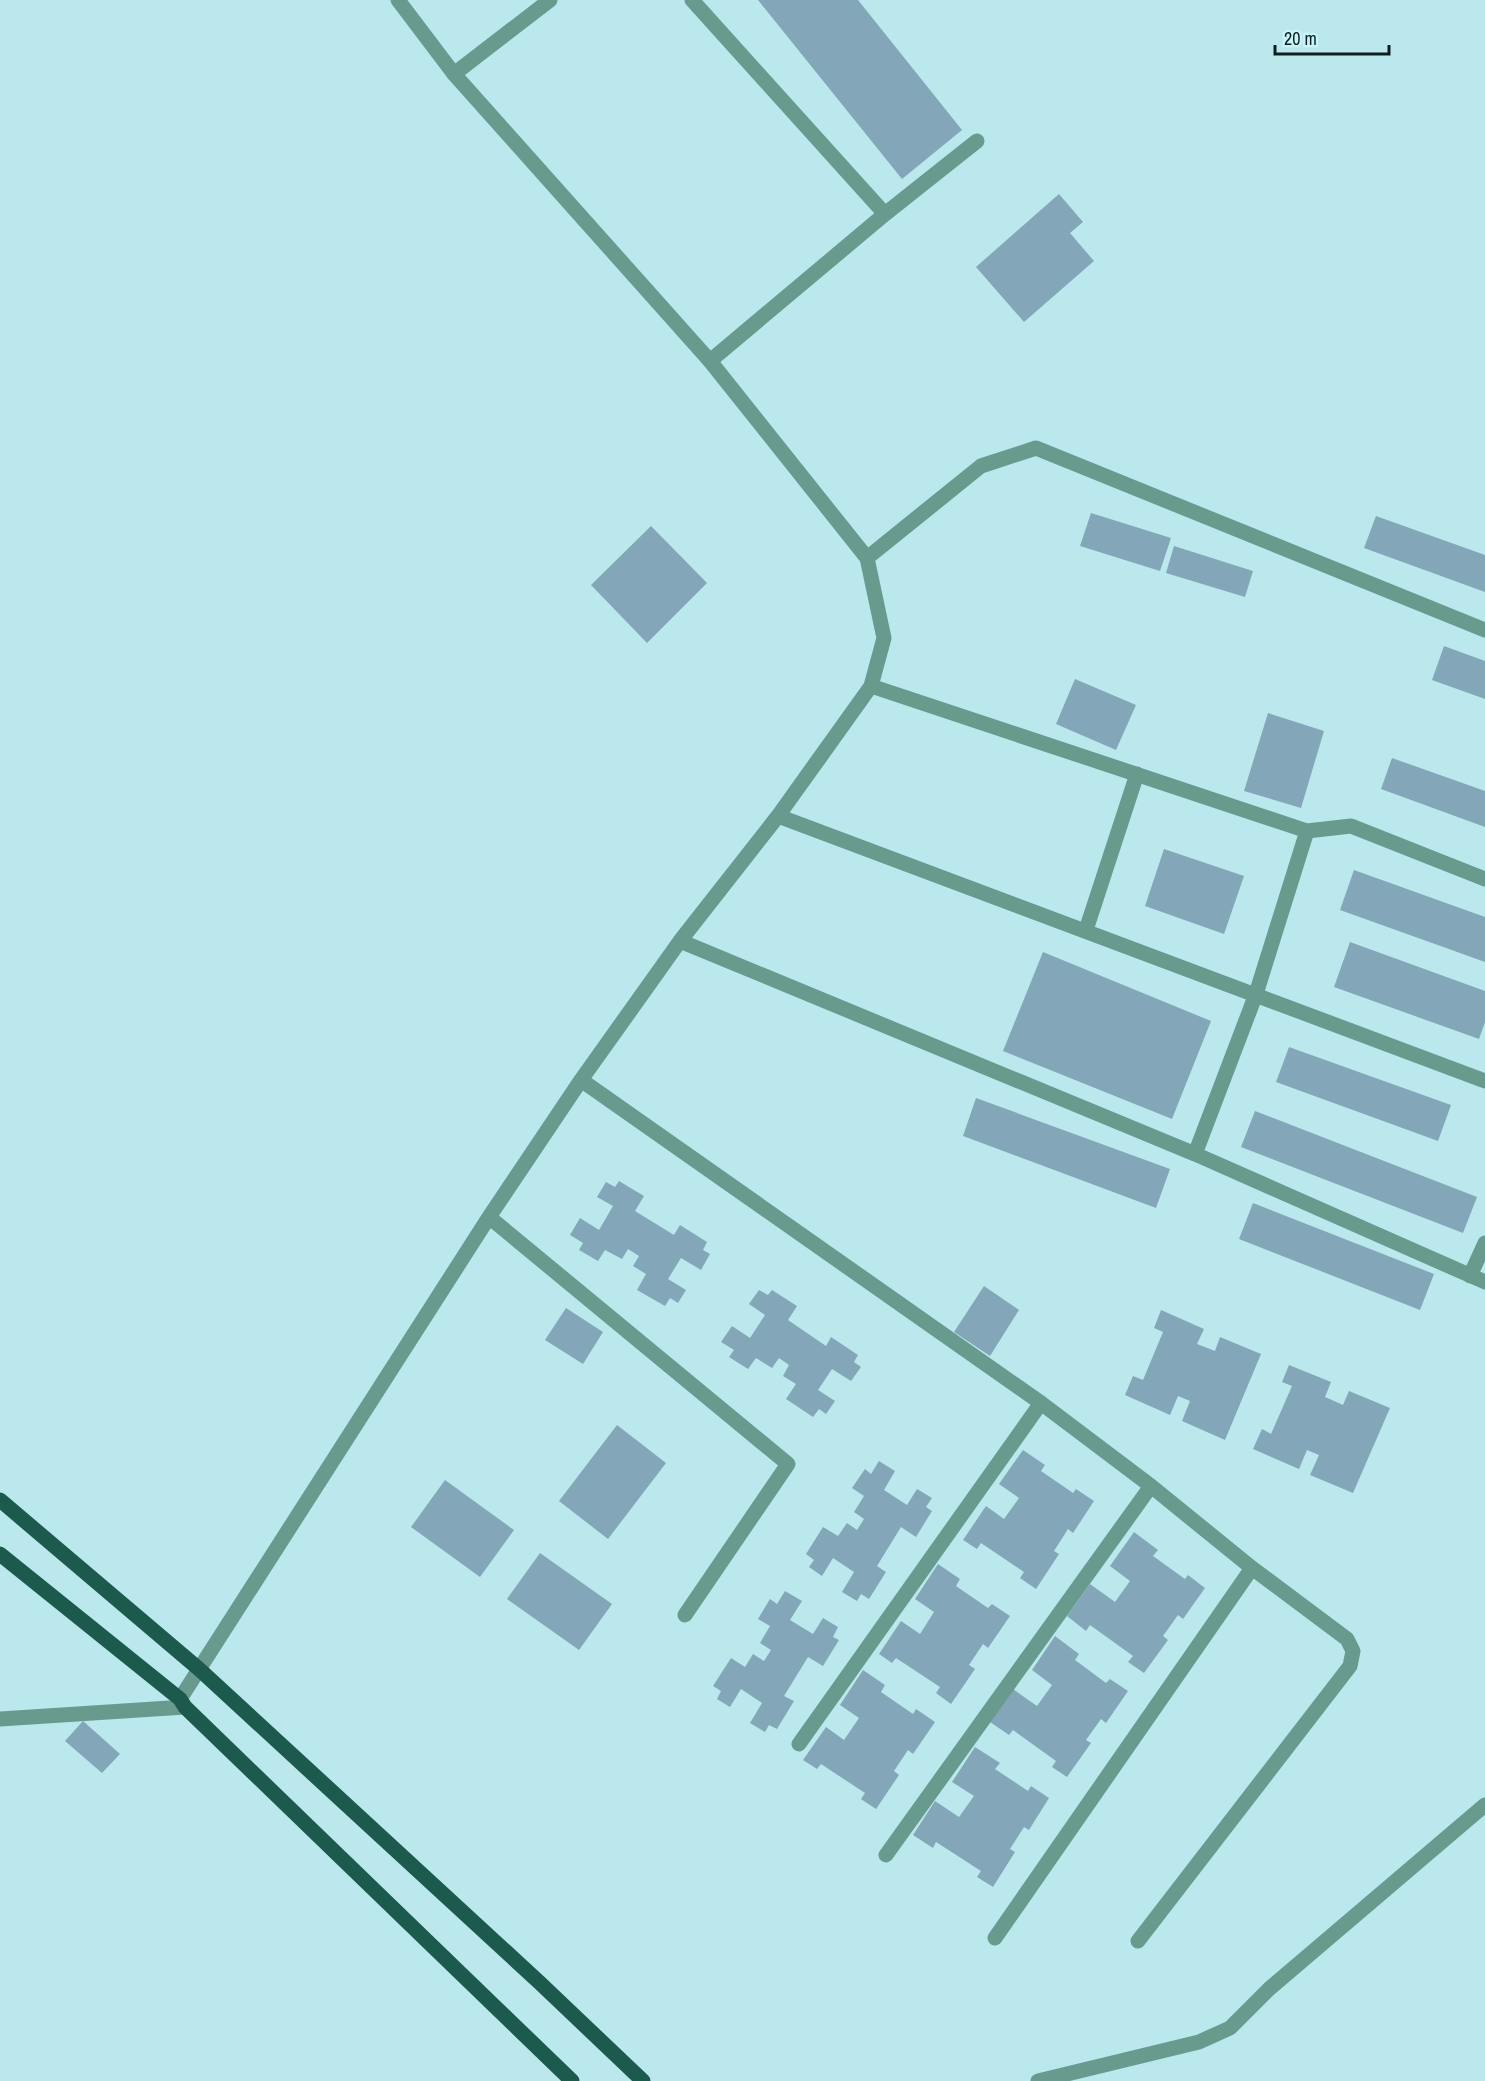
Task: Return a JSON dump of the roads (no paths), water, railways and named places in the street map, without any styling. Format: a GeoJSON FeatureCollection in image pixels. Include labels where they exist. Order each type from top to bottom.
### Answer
{"type":"FeatureCollection","features":[{"type":"Feature","properties":{"kind":"main road"},"geometry":{"type":"LineString","coordinates":[[0,1500],[199,1669],[532,1975],[643,2081]]}},
{"type":"Feature","properties":{"kind":"main road"},"geometry":{"type":"LineString","coordinates":[[0,1554],[183,1703],[573,2081]]}},
{"type":"Feature","properties":{"kind":"street"},"geometry":{"type":"LineString","coordinates":[[0,1719],[183,1703],[199,1669],[489,1218],[581,1080],[680,941],[778,816],[871,686],[884,638],[867,558],[710,361],[454,74],[398,0]]}},
{"type":"Feature","properties":{"kind":"street"},"geometry":{"type":"LineString","coordinates":[[454,74],[550,0]]}},
{"type":"Feature","properties":{"kind":"street"},"geometry":{"type":"LineString","coordinates":[[692,0],[885,214]]}},
{"type":"Feature","properties":{"kind":"street"},"geometry":{"type":"LineString","coordinates":[[710,361],[885,214],[977,141]]}},
{"type":"Feature","properties":{"kind":"street"},"geometry":{"type":"LineString","coordinates":[[867,558],[981,466],[1036,448],[1485,630]]}},
{"type":"Feature","properties":{"kind":"street"},"geometry":{"type":"LineString","coordinates":[[871,686],[1307,831],[1351,826],[1485,879]]}},
{"type":"Feature","properties":{"kind":"street"},"geometry":{"type":"LineString","coordinates":[[1086,930],[1137,774]]}},
{"type":"Feature","properties":{"kind":"street"},"geometry":{"type":"LineString","coordinates":[[778,816],[1485,1081]]}},
{"type":"Feature","properties":{"kind":"street"},"geometry":{"type":"LineString","coordinates":[[1195,1154],[1256,994],[1307,831]]}},
{"type":"Feature","properties":{"kind":"street"},"geometry":{"type":"LineString","coordinates":[[680,941],[1195,1154],[1485,1282]]}},
{"type":"Feature","properties":{"kind":"street"},"geometry":{"type":"LineString","coordinates":[[581,1080],[1041,1403],[1347,1639],[1353,1651],[1350,1666],[1138,1941]]}},
{"type":"Feature","properties":{"kind":"street"},"geometry":{"type":"LineString","coordinates":[[489,1218],[788,1464],[685,1615]]}},
{"type":"Feature","properties":{"kind":"street"},"geometry":{"type":"LineString","coordinates":[[1470,1276],[1485,1243]]}},
{"type":"Feature","properties":{"kind":"street"},"geometry":{"type":"LineString","coordinates":[[799,1744],[1041,1403]]}},
{"type":"Feature","properties":{"kind":"street"},"geometry":{"type":"LineString","coordinates":[[886,1855],[1151,1486]]}},
{"type":"Feature","properties":{"kind":"street"},"geometry":{"type":"LineString","coordinates":[[995,1938],[1252,1568]]}},
{"type":"Feature","properties":{"kind":"street"},"geometry":{"type":"LineString","coordinates":[[1038,2081],[1199,2042],[1230,2028],[1269,1989],[1485,1805]]}}]}
